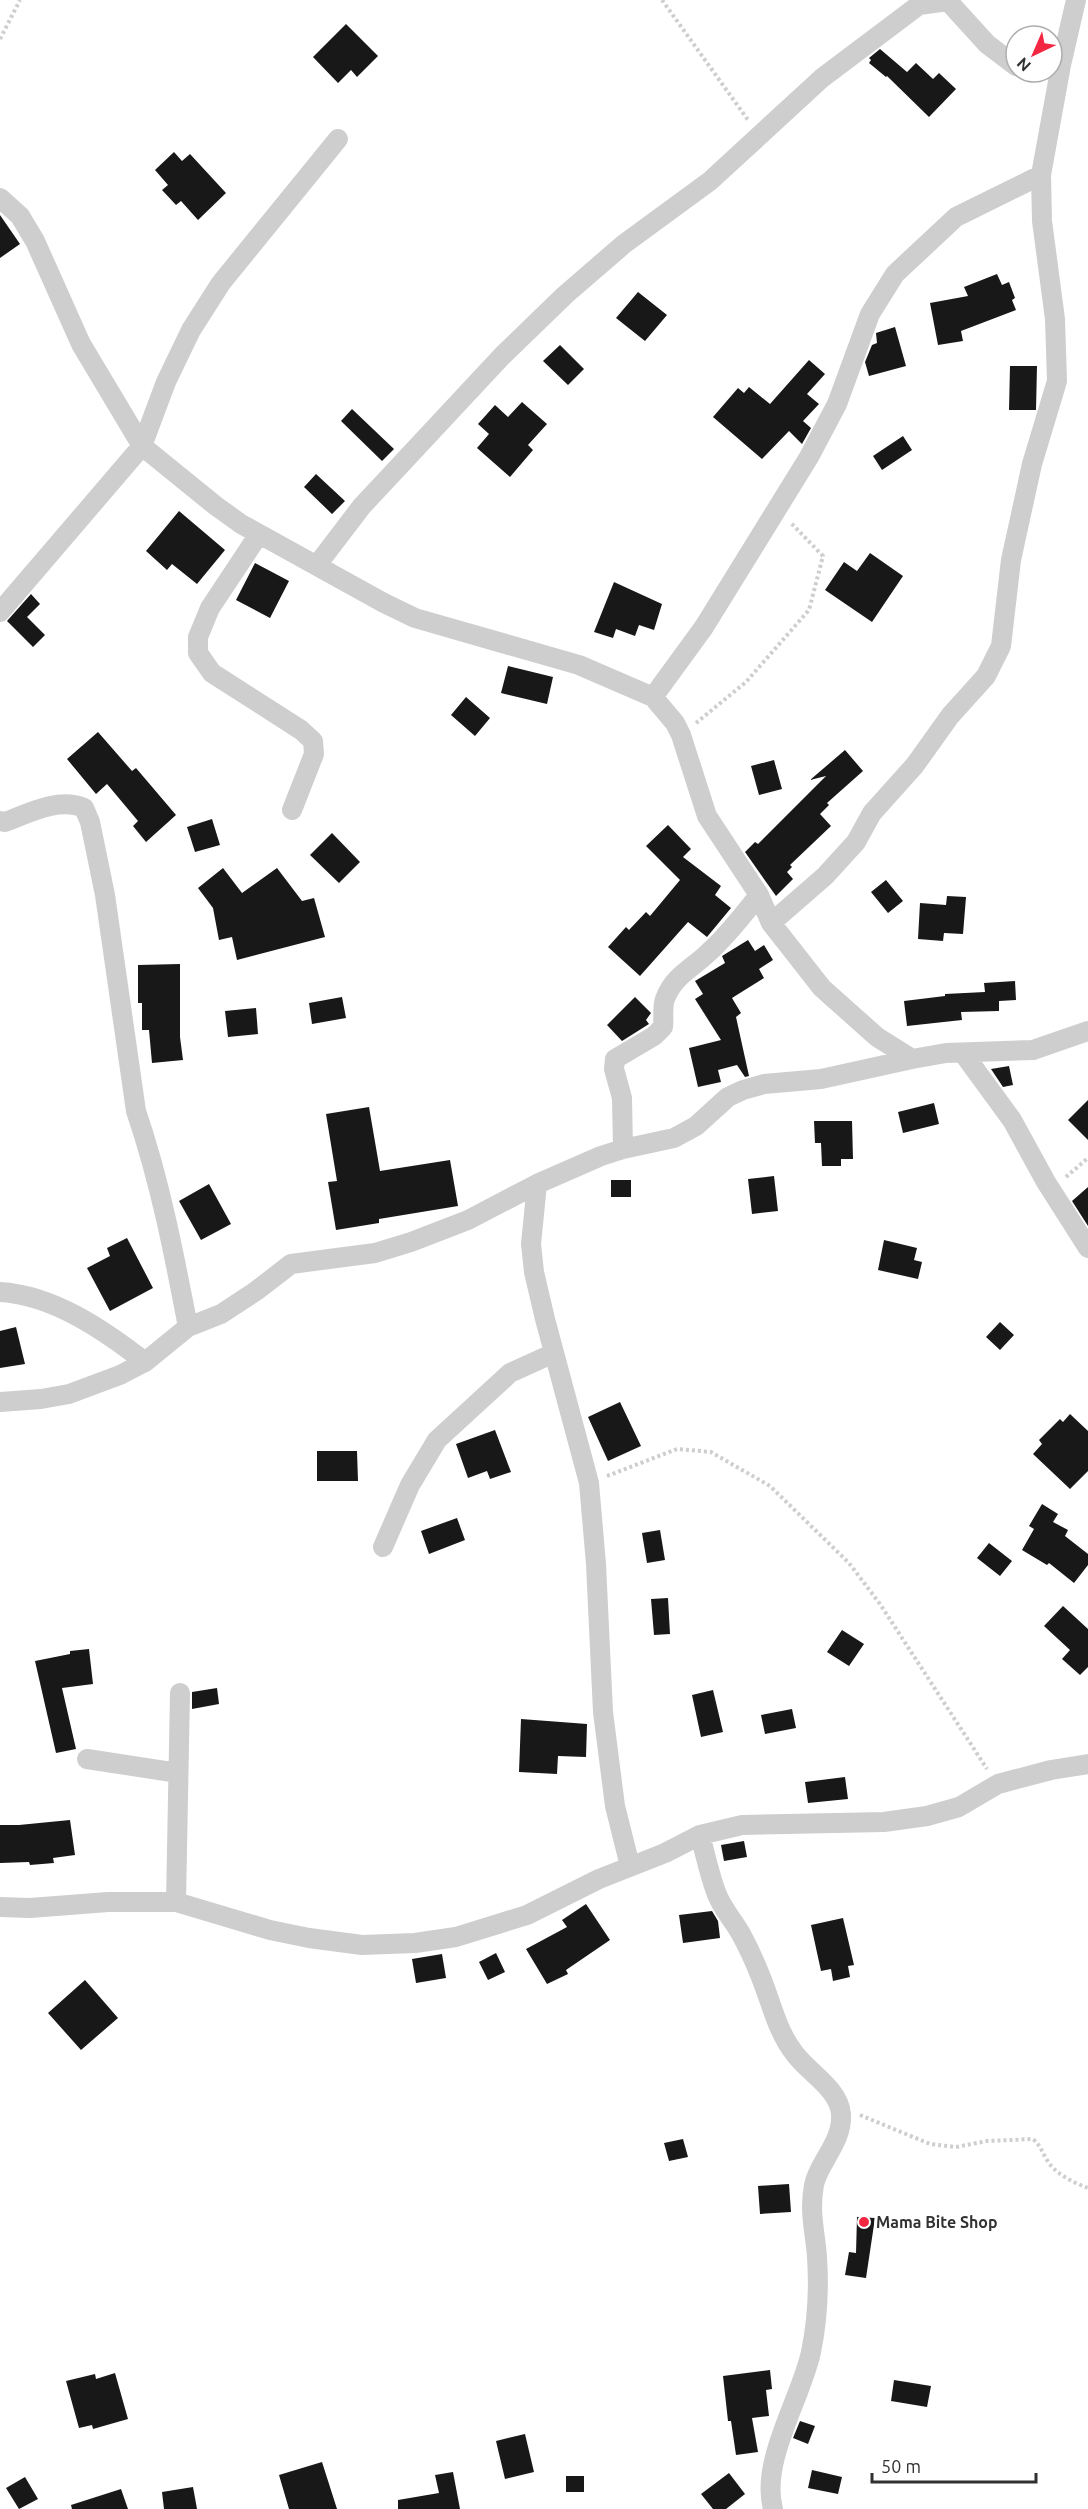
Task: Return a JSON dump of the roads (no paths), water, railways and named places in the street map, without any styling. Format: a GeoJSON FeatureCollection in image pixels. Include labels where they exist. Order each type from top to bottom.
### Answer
{"type":"FeatureCollection","features":[{"type":"Feature","properties":{"kind":"street"},"geometry":{"type":"LineString","coordinates":[[317,565],[362,506],[502,356],[565,295],[624,244],[710,181],[822,78],[904,15],[919,5],[947,0],[987,44],[1004,57]]}},
{"type":"Feature","properties":{"kind":"street"},"geometry":{"type":"LineString","coordinates":[[1064,40],[1076,0]]}},
{"type":"Feature","properties":{"kind":"street"},"geometry":{"type":"LineString","coordinates":[[771,923],[825,876],[856,842],[872,813],[915,765],[950,716],[982,681],[998,655],[1011,560],[1032,464],[1058,381],[1055,319],[1042,221],[1041,175],[1054,84]]}},
{"type":"Feature","properties":{"kind":"street"},"geometry":{"type":"LineString","coordinates":[[0,612],[142,446],[166,382],[191,330],[221,283],[338,139]]}},
{"type":"Feature","properties":{"kind":"street"},"geometry":{"type":"LineString","coordinates":[[653,696],[704,627],[809,457],[837,404],[870,314],[895,274],[956,217],[1041,175]]}},
{"type":"Feature","properties":{"kind":"street"},"geometry":{"type":"LineString","coordinates":[[0,198],[20,216],[35,241],[81,344],[142,446],[216,506],[259,534],[415,618],[579,664],[653,696],[675,723],[681,735],[707,816],[759,895],[771,923],[822,988],[877,1037],[912,1059]]}},
{"type":"Feature","properties":{"kind":"street"},"geometry":{"type":"LineString","coordinates":[[259,534],[210,608],[198,637],[198,653],[212,673],[301,730],[313,741],[314,754],[292,810]]}},
{"type":"Feature","properties":{"kind":"street"},"geometry":{"type":"LineString","coordinates":[[0,821],[5,822],[60,804],[74,803],[84,808],[90,822],[105,895],[136,1111],[147,1142],[168,1224],[188,1327]]}},
{"type":"Feature","properties":{"kind":"street"},"geometry":{"type":"LineString","coordinates":[[623,1149],[622,1098],[614,1069],[615,1059],[654,1036],[663,1027],[663,1002],[683,971],[707,955],[722,940],[759,895]]}},
{"type":"Feature","properties":{"kind":"street"},"geometry":{"type":"LineString","coordinates":[[0,1401],[41,1399],[69,1394],[109,1380],[146,1362],[188,1327],[221,1314],[291,1264],[375,1253],[411,1242],[468,1220],[537,1184],[623,1149],[674,1138],[696,1126],[717,1110],[728,1097],[743,1090],[764,1084],[821,1079],[946,1053],[1033,1050],[1088,1031]]}},
{"type":"Feature","properties":{"kind":"street"},"geometry":{"type":"LineString","coordinates":[[963,1053],[1012,1120],[1051,1190],[1088,1248]]}},
{"type":"Feature","properties":{"kind":"street"},"geometry":{"type":"LineString","coordinates":[[537,1184],[531,1244],[536,1281],[589,1483],[596,1564],[603,1712],[615,1806],[630,1866]]}},
{"type":"Feature","properties":{"kind":"street"},"geometry":{"type":"LineString","coordinates":[[0,1292],[21,1293],[37,1298],[118,1341],[146,1362]]}},
{"type":"Feature","properties":{"kind":"street"},"geometry":{"type":"LineString","coordinates":[[383,1547],[410,1485],[437,1440],[510,1373],[554,1353]]}},
{"type":"Feature","properties":{"kind":"street"},"geometry":{"type":"LineString","coordinates":[[176,1902],[180,1693]]}},
{"type":"Feature","properties":{"kind":"street"},"geometry":{"type":"LineString","coordinates":[[87,1759],[178,1773]]}},
{"type":"Feature","properties":{"kind":"street"},"geometry":{"type":"LineString","coordinates":[[0,1907],[30,1908],[108,1902],[176,1902],[270,1930],[309,1938],[362,1945],[415,1943],[456,1937],[527,1915],[630,1866],[665,1853],[700,1834],[741,1825],[884,1822],[927,1816],[959,1807],[998,1784],[1051,1770],[1088,1764]]}},
{"type":"Feature","properties":{"kind":"street"},"geometry":{"type":"LineString","coordinates":[[700,1834],[716,1893],[746,1945],[779,2025],[794,2053],[835,2097],[840,2107],[841,2118],[832,2150],[814,2181],[810,2208],[817,2258],[814,2331],[811,2353],[799,2391],[783,2429],[773,2472],[773,2509]]}},
{"type":"Feature","properties":{"kind":"place","name":"Mama Bite Shop"},"geometry":{"type":"Point","coordinates":[864,2222]}}]}
